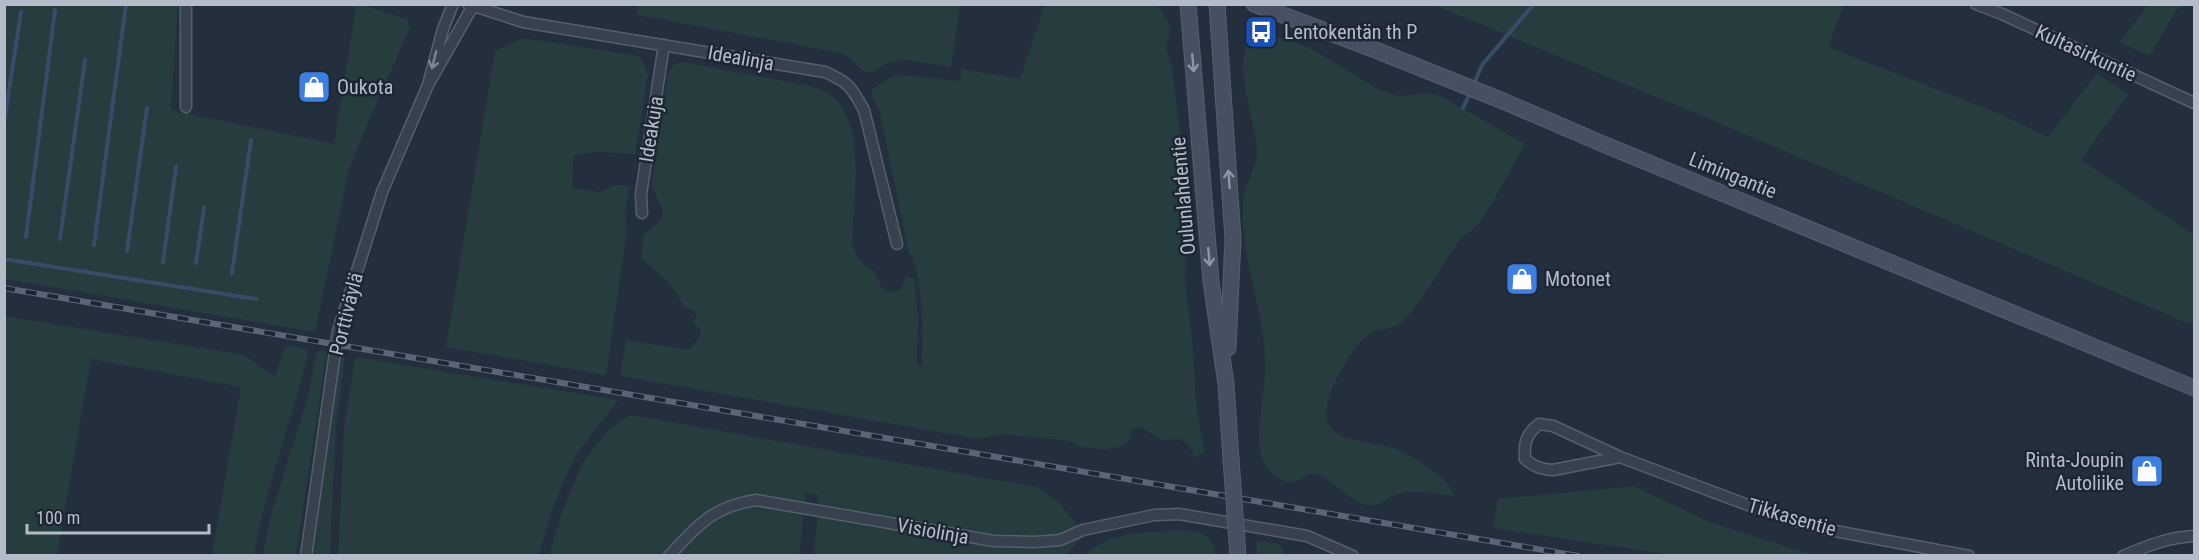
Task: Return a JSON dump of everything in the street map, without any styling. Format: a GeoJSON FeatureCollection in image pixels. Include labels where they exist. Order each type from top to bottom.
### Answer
{"type":"FeatureCollection","features":[{"type":"Feature","properties":{"kind":"main road","name":"Oulunlahdentie"},"geometry":{"type":"LineString","coordinates":[[1188,4],[1211,282],[1226,384],[1238,555]]}},
{"type":"Feature","properties":{"kind":"main road","name":"Oulunlahdentie"},"geometry":{"type":"LineString","coordinates":[[1217,4],[1233,240],[1226,384]]}},
{"type":"Feature","properties":{"kind":"main road","name":"Limingantie"},"geometry":{"type":"LineString","coordinates":[[1254,4],[1503,101],[2194,388]]}},
{"type":"Feature","properties":{"kind":"street"},"geometry":{"type":"LineString","coordinates":[[186,4],[186,107]]}},
{"type":"Feature","properties":{"kind":"street","name":"Porttiväylä"},"geometry":{"type":"LineString","coordinates":[[428,85],[443,29],[453,4]]}},
{"type":"Feature","properties":{"kind":"street","name":"Kultasirkuntie"},"geometry":{"type":"LineString","coordinates":[[1976,4],[2004,9],[2194,103]]}},
{"type":"Feature","properties":{"kind":"street","name":"Porttiväylä"},"geometry":{"type":"LineString","coordinates":[[306,555],[338,331],[382,192],[428,85],[472,5]]}},
{"type":"Feature","properties":{"kind":"street","name":"Idealinja"},"geometry":{"type":"LineString","coordinates":[[472,5],[523,22],[825,72],[844,80],[864,110],[897,244]]}},
{"type":"Feature","properties":{"kind":"street","name":"Ideakuja"},"geometry":{"type":"LineString","coordinates":[[642,213],[641,194],[664,45]]}},
{"type":"Feature","properties":{"kind":"street","name":"Tikkasentie"},"geometry":{"type":"LineString","coordinates":[[1620,457],[1553,470],[1542,470],[1525,459],[1524,444],[1529,432],[1539,424],[1553,426],[1620,457],[1761,510],[1824,529],[1969,555]]}},
{"type":"Feature","properties":{"kind":"street","name":"Visiolinja"},"geometry":{"type":"LineString","coordinates":[[669,555],[701,522],[719,510],[756,500],[994,541],[1060,540],[1083,530],[1154,515],[1179,514],[1307,536],[1353,555]]}},
{"type":"Feature","properties":{"kind":"street"},"geometry":{"type":"LineString","coordinates":[[2123,555],[2175,538],[2194,536]]}},
{"type":"Feature","properties":{"kind":"green space"},"geometry":{"type":"Polygon","coordinates":[[[637,4],[960,5],[951,67],[907,60],[892,61],[872,72],[865,72],[847,56],[836,52],[637,15],[637,4]]]}},
{"type":"Feature","properties":{"kind":"green space"},"geometry":{"type":"Polygon","coordinates":[[[4,5],[178,5],[171,110],[334,144],[356,7],[341,5],[364,5],[408,20],[410,27],[348,173],[315,332],[5,279],[4,5]]]}},
{"type":"Feature","properties":{"kind":"green space"},"geometry":{"type":"Polygon","coordinates":[[[1045,5],[1157,5],[1168,20],[1170,32],[1166,48],[1172,68],[1180,134],[1186,222],[1185,283],[1192,338],[1197,412],[1205,452],[1195,458],[1189,445],[1180,439],[1161,440],[1142,427],[1132,428],[1130,439],[1122,446],[1105,450],[1083,447],[1069,441],[1002,434],[978,439],[620,376],[626,340],[689,350],[699,338],[701,330],[693,322],[697,316],[694,311],[685,308],[670,284],[641,257],[644,235],[660,220],[662,215],[652,181],[668,73],[672,66],[683,62],[811,86],[835,99],[845,113],[855,148],[852,243],[856,256],[865,266],[875,272],[882,288],[889,293],[901,289],[907,276],[914,279],[918,314],[917,365],[920,367],[922,365],[922,324],[919,283],[912,256],[909,254],[880,113],[872,96],[872,89],[899,75],[960,81],[962,69],[1020,79],[1045,5]]]}},
{"type":"Feature","properties":{"kind":"green space"},"geometry":{"type":"Polygon","coordinates":[[[1434,5],[1844,5],[1828,47],[2000,114],[2048,137],[2097,73],[2128,94],[2081,160],[2194,235],[2194,324],[2185,322],[1700,115],[1434,5]]]}},
{"type":"Feature","properties":{"kind":"green space"},"geometry":{"type":"Polygon","coordinates":[[[2148,5],[2186,5],[2177,9],[2150,56],[2120,42],[2148,5]]]}},
{"type":"Feature","properties":{"kind":"green space"},"geometry":{"type":"Polygon","coordinates":[[[1260,36],[1295,42],[1311,49],[1372,85],[1394,95],[1423,93],[1441,96],[1525,144],[1479,223],[1456,245],[1414,309],[1399,324],[1375,331],[1360,342],[1340,373],[1328,402],[1326,416],[1329,426],[1336,433],[1390,447],[1408,455],[1443,479],[1451,488],[1454,496],[1409,492],[1395,495],[1370,506],[1359,502],[1327,479],[1316,474],[1307,475],[1292,482],[1283,480],[1271,471],[1263,460],[1259,434],[1265,352],[1243,223],[1244,195],[1255,164],[1257,150],[1246,92],[1243,61],[1245,49],[1251,40],[1260,36]]]}},
{"type":"Feature","properties":{"kind":"green space"},"geometry":{"type":"Polygon","coordinates":[[[523,38],[640,56],[648,75],[635,154],[598,152],[574,155],[572,188],[600,192],[615,185],[629,186],[625,215],[627,230],[606,375],[446,347],[495,51],[523,38]]]}},
{"type":"Feature","properties":{"kind":"green space"},"geometry":{"type":"Polygon","coordinates":[[[5,316],[244,355],[275,377],[285,345],[309,350],[265,504],[254,555],[212,555],[241,387],[91,359],[57,555],[5,555],[5,316]]]}},
{"type":"Feature","properties":{"kind":"green space"},"geometry":{"type":"Polygon","coordinates":[[[317,351],[327,351],[296,555],[263,555],[269,522],[308,396],[317,351]]]}},
{"type":"Feature","properties":{"kind":"green space"},"geometry":{"type":"Polygon","coordinates":[[[340,354],[345,355],[336,427],[330,555],[310,556],[340,354]]]}},
{"type":"Feature","properties":{"kind":"green space"},"geometry":{"type":"Polygon","coordinates":[[[355,357],[618,400],[575,456],[553,507],[539,555],[338,555],[344,429],[355,357]]]}},
{"type":"Feature","properties":{"kind":"green space"},"geometry":{"type":"Polygon","coordinates":[[[631,415],[1037,487],[1059,503],[1081,530],[1081,539],[1066,555],[814,555],[819,495],[806,493],[799,555],[549,556],[562,513],[583,462],[610,428],[631,415]]]}},
{"type":"Feature","properties":{"kind":"green space"},"geometry":{"type":"Polygon","coordinates":[[[1634,486],[1709,522],[1813,555],[1673,555],[1493,528],[1498,499],[1634,486]]]}},
{"type":"Feature","properties":{"kind":"green space"},"geometry":{"type":"Polygon","coordinates":[[[1183,530],[1201,533],[1209,539],[1215,555],[1086,555],[1096,547],[1119,536],[1183,530]]]}},
{"type":"Feature","properties":{"kind":"green space"},"geometry":{"type":"Polygon","coordinates":[[[1256,541],[1280,544],[1285,555],[1257,555],[1256,541]]]}},
{"type":"Feature","properties":{"kind":"waterway"},"geometry":{"type":"LineString","coordinates":[[94,245],[126,4]]}},
{"type":"Feature","properties":{"kind":"waterway"},"geometry":{"type":"LineString","coordinates":[[1473,86],[1482,65],[1534,4]]}},
{"type":"Feature","properties":{"kind":"waterway"},"geometry":{"type":"LineString","coordinates":[[26,237],[55,10]]}},
{"type":"Feature","properties":{"kind":"waterway"},"geometry":{"type":"LineString","coordinates":[[4,123],[21,12]]}},
{"type":"Feature","properties":{"kind":"waterway"},"geometry":{"type":"LineString","coordinates":[[60,239],[85,60]]}},
{"type":"Feature","properties":{"kind":"waterway"},"geometry":{"type":"LineString","coordinates":[[1463,108],[1470,93]]}},
{"type":"Feature","properties":{"kind":"waterway"},"geometry":{"type":"LineString","coordinates":[[127,251],[147,108]]}},
{"type":"Feature","properties":{"kind":"waterway"},"geometry":{"type":"LineString","coordinates":[[232,273],[251,140]]}},
{"type":"Feature","properties":{"kind":"waterway"},"geometry":{"type":"LineString","coordinates":[[163,262],[176,167]]}},
{"type":"Feature","properties":{"kind":"waterway"},"geometry":{"type":"LineString","coordinates":[[196,263],[204,208]]}},
{"type":"Feature","properties":{"kind":"waterway"},"geometry":{"type":"LineString","coordinates":[[4,259],[256,299]]}},
{"type":"Feature","properties":{"kind":"railway"},"geometry":{"type":"LineString","coordinates":[[4,288],[1578,556]]}},
{"type":"Feature","properties":{"kind":"place","name":"Lentokentän th P"},"geometry":{"type":"Point","coordinates":[1261,32]}},
{"type":"Feature","properties":{"kind":"place","name":"Oukota"},"geometry":{"type":"Point","coordinates":[314,87]}},
{"type":"Feature","properties":{"kind":"place","name":"Motonet"},"geometry":{"type":"Point","coordinates":[1522,279]}},
{"type":"Feature","properties":{"kind":"place","name":"Rinta-Joupin Autoliike"},"geometry":{"type":"Point","coordinates":[2147,471]}}]}
